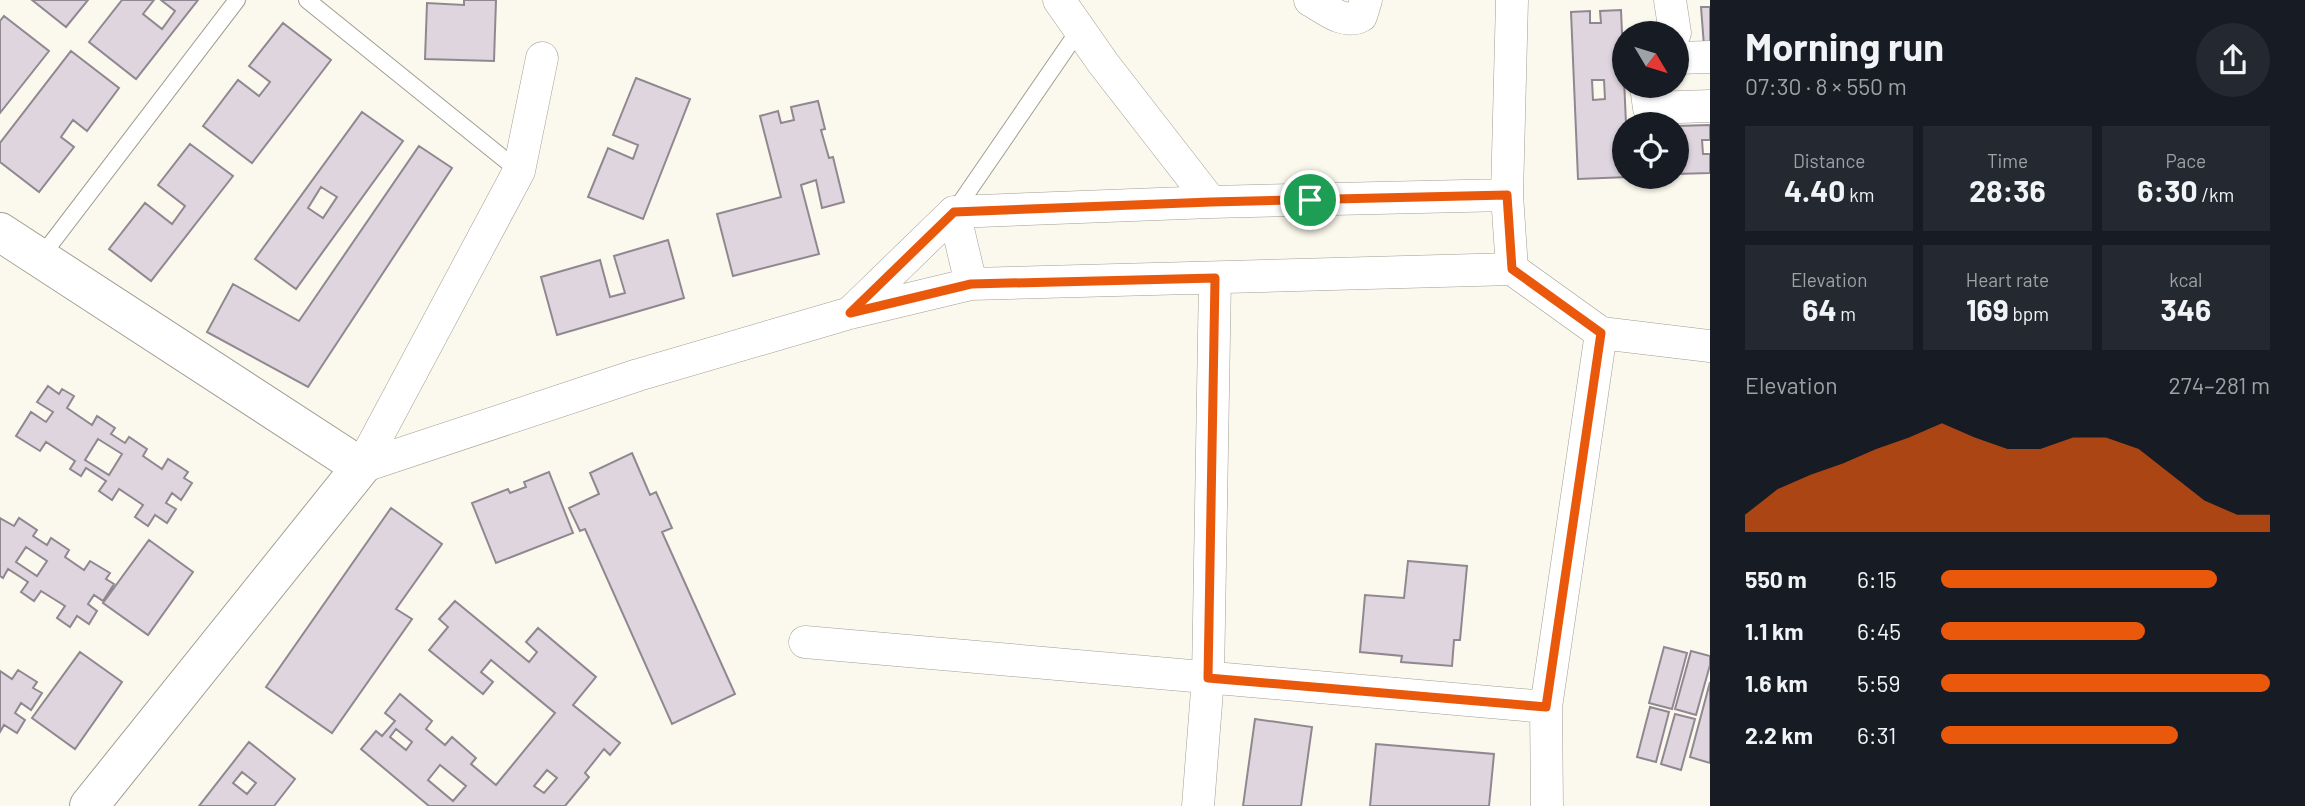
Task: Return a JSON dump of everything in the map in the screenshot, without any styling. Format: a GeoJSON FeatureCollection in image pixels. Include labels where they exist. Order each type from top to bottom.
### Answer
{"type":"FeatureCollection","features":[{"type":"Feature","properties":{"kind":"street"},"geometry":{"type":"LineString","coordinates":[[1059,0],[1211,202]]}},
{"type":"Feature","properties":{"kind":"street"},"geometry":{"type":"LineString","coordinates":[[1310,0],[1346,20],[1361,16],[1366,0]]}},
{"type":"Feature","properties":{"kind":"street"},"geometry":{"type":"LineString","coordinates":[[1512,0],[1507,195],[1512,269]]}},
{"type":"Feature","properties":{"kind":"street"},"geometry":{"type":"LineString","coordinates":[[1670,0],[1673,21]]}},
{"type":"Feature","properties":{"kind":"street"},"geometry":{"type":"LineString","coordinates":[[1689,53],[1710,57]]}},
{"type":"Feature","properties":{"kind":"street"},"geometry":{"type":"LineString","coordinates":[[89,806],[361,467],[519,171],[542,58]]}},
{"type":"Feature","properties":{"kind":"street"},"geometry":{"type":"LineString","coordinates":[[1648,98],[1649,108],[1710,106]]}},
{"type":"Feature","properties":{"kind":"street"},"geometry":{"type":"LineString","coordinates":[[850,313],[954,212],[1507,195]]}},
{"type":"Feature","properties":{"kind":"street"},"geometry":{"type":"LineString","coordinates":[[954,212],[971,284]]}},
{"type":"Feature","properties":{"kind":"street"},"geometry":{"type":"LineString","coordinates":[[0,232],[361,467]]}},
{"type":"Feature","properties":{"kind":"street"},"geometry":{"type":"LineString","coordinates":[[361,467],[638,375],[850,313],[971,284],[1512,269],[1601,333],[1710,346]]}},
{"type":"Feature","properties":{"kind":"street"},"geometry":{"type":"LineString","coordinates":[[1198,806],[1208,678],[1215,278]]}},
{"type":"Feature","properties":{"kind":"street"},"geometry":{"type":"LineString","coordinates":[[1547,806],[1546,707],[1601,333]]}},
{"type":"Feature","properties":{"kind":"street"},"geometry":{"type":"LineString","coordinates":[[805,642],[1546,707]]}},
{"type":"Feature","properties":{"kind":"lane"},"geometry":{"type":"LineString","coordinates":[[40,258],[237,0]]}},
{"type":"Feature","properties":{"kind":"lane"},"geometry":{"type":"LineString","coordinates":[[307,0],[519,171]]}},
{"type":"Feature","properties":{"kind":"lane"},"geometry":{"type":"LineString","coordinates":[[954,212],[1079,30]]}},
{"type":"Feature","properties":{"kind":"building"},"geometry":{"type":"Polygon","coordinates":[[[32,0],[88,0],[66,27],[32,0]]]}},
{"type":"Feature","properties":{"kind":"building"},"geometry":{"type":"Polygon","coordinates":[[[122,0],[154,0],[143,14],[162,29],[175,11],[161,0],[198,0],[136,79],[89,42],[122,0]]]}},
{"type":"Feature","properties":{"kind":"building"},"geometry":{"type":"Polygon","coordinates":[[[464,0],[496,0],[494,61],[425,59],[427,3],[464,5],[464,0]]]}},
{"type":"Feature","properties":{"kind":"building"},"geometry":{"type":"Polygon","coordinates":[[[1701,7],[1710,7],[1710,47],[1704,46],[1701,7]]]}},
{"type":"Feature","properties":{"kind":"building"},"geometry":{"type":"Polygon","coordinates":[[[1621,10],[1621,21],[1612,21],[1612,98],[1625,98],[1625,112],[1612,112],[1612,178],[1578,179],[1571,12],[1590,11],[1590,23],[1601,23],[1600,11],[1621,10]],[[1592,80],[1593,100],[1605,99],[1604,80],[1592,80]]]}},
{"type":"Feature","properties":{"kind":"building"},"geometry":{"type":"Polygon","coordinates":[[[4,16],[49,51],[0,113],[0,21],[4,16]]]}},
{"type":"Feature","properties":{"kind":"building"},"geometry":{"type":"Polygon","coordinates":[[[283,23],[331,60],[252,163],[203,126],[238,80],[259,96],[270,82],[249,66],[283,23]]]}},
{"type":"Feature","properties":{"kind":"building"},"geometry":{"type":"Polygon","coordinates":[[[71,51],[119,88],[87,131],[73,120],[61,137],[74,147],[39,192],[0,162],[0,143],[71,51]]]}},
{"type":"Feature","properties":{"kind":"building"},"geometry":{"type":"Polygon","coordinates":[[[636,78],[690,99],[643,219],[588,197],[608,148],[633,159],[638,145],[613,135],[636,78]]]}},
{"type":"Feature","properties":{"kind":"building"},"geometry":{"type":"Polygon","coordinates":[[[818,101],[825,129],[821,130],[829,158],[833,157],[844,202],[822,208],[816,180],[801,185],[819,254],[733,276],[717,214],[781,197],[760,116],[778,111],[781,123],[794,120],[791,107],[818,101]]]}},
{"type":"Feature","properties":{"kind":"building"},"geometry":{"type":"Polygon","coordinates":[[[362,112],[403,141],[296,289],[255,259],[362,112]],[[321,187],[308,208],[323,218],[337,197],[321,187]]]}},
{"type":"Feature","properties":{"kind":"building"},"geometry":{"type":"Polygon","coordinates":[[[1710,125],[1710,140],[1702,140],[1703,154],[1710,154],[1710,173],[1689,174],[1689,126],[1710,125]]]}},
{"type":"Feature","properties":{"kind":"building"},"geometry":{"type":"Polygon","coordinates":[[[190,144],[233,176],[151,281],[109,249],[145,203],[172,224],[185,206],[158,185],[190,144]]]}},
{"type":"Feature","properties":{"kind":"building"},"geometry":{"type":"Polygon","coordinates":[[[419,146],[452,168],[308,387],[207,332],[233,284],[299,321],[419,146]]]}},
{"type":"Feature","properties":{"kind":"building"},"geometry":{"type":"Polygon","coordinates":[[[668,240],[684,298],[557,335],[541,277],[600,260],[610,297],[625,293],[614,256],[668,240]]]}},
{"type":"Feature","properties":{"kind":"building"},"geometry":{"type":"Polygon","coordinates":[[[48,386],[59,394],[62,389],[74,396],[67,408],[92,425],[97,416],[115,428],[111,434],[125,443],[129,437],[147,449],[143,456],[162,469],[168,459],[188,472],[184,478],[192,483],[181,500],[172,493],[166,503],[176,509],[167,523],[155,515],[148,526],[135,517],[143,505],[119,489],[112,500],[99,491],[106,481],[86,468],[81,476],[70,469],[75,461],[46,442],[40,451],[16,436],[31,412],[46,422],[53,412],[37,402],[48,386]],[[98,439],[85,460],[109,475],[122,454],[98,439]]]}},
{"type":"Feature","properties":{"kind":"building"},"geometry":{"type":"Polygon","coordinates":[[[632,453],[650,495],[656,492],[672,528],[662,532],[735,694],[672,724],[585,529],[580,531],[569,508],[599,494],[590,473],[632,453]]]}},
{"type":"Feature","properties":{"kind":"building"},"geometry":{"type":"Polygon","coordinates":[[[549,472],[573,533],[496,563],[472,503],[508,489],[510,493],[526,487],[524,482],[549,472]]]}},
{"type":"Feature","properties":{"kind":"building"},"geometry":{"type":"Polygon","coordinates":[[[391,508],[442,544],[396,609],[412,619],[332,733],[266,687],[391,508]]]}},
{"type":"Feature","properties":{"kind":"building"},"geometry":{"type":"Polygon","coordinates":[[[0,518],[14,526],[19,518],[37,530],[33,536],[47,545],[51,538],[69,550],[65,557],[84,570],[90,561],[110,573],[106,579],[114,584],[103,601],[94,595],[88,604],[97,611],[89,624],[77,616],[70,627],[57,618],[65,606],[41,591],[34,601],[21,592],[28,582],[8,569],[3,578],[0,576],[0,518]],[[26,547],[16,562],[37,576],[47,561],[26,547]]]}},
{"type":"Feature","properties":{"kind":"building"},"geometry":{"type":"Polygon","coordinates":[[[149,540],[193,572],[148,635],[103,603],[149,540]]]}},
{"type":"Feature","properties":{"kind":"building"},"geometry":{"type":"Polygon","coordinates":[[[1408,561],[1467,566],[1460,640],[1454,640],[1452,666],[1401,662],[1402,656],[1360,652],[1365,595],[1404,598],[1408,561]]]}},
{"type":"Feature","properties":{"kind":"building"},"geometry":{"type":"Polygon","coordinates":[[[455,601],[529,662],[537,652],[526,642],[538,628],[596,677],[573,705],[620,743],[610,755],[604,749],[585,773],[589,777],[565,806],[429,806],[361,749],[376,731],[382,736],[395,721],[385,713],[400,694],[432,721],[426,729],[445,745],[452,737],[476,758],[471,764],[496,785],[555,713],[491,660],[481,672],[493,682],[483,694],[429,650],[448,627],[439,619],[455,601]],[[396,729],[390,737],[406,750],[412,742],[396,729]],[[440,765],[428,780],[453,801],[466,786],[440,765]],[[547,770],[534,786],[544,793],[557,778],[547,770]]]}},
{"type":"Feature","properties":{"kind":"building"},"geometry":{"type":"Polygon","coordinates":[[[1664,647],[1687,653],[1672,709],[1649,703],[1664,647]]]}},
{"type":"Feature","properties":{"kind":"building"},"geometry":{"type":"Polygon","coordinates":[[[1691,651],[1710,656],[1696,715],[1675,709],[1691,651]]]}},
{"type":"Feature","properties":{"kind":"building"},"geometry":{"type":"Polygon","coordinates":[[[80,652],[122,682],[75,749],[32,718],[80,652]]]}},
{"type":"Feature","properties":{"kind":"building"},"geometry":{"type":"Polygon","coordinates":[[[18,670],[37,682],[33,688],[42,693],[31,710],[21,703],[15,713],[25,720],[17,733],[4,725],[0,732],[0,671],[12,679],[18,670]]]}},
{"type":"Feature","properties":{"kind":"building"},"geometry":{"type":"Polygon","coordinates":[[[1710,682],[1710,763],[1690,757],[1710,682]]]}},
{"type":"Feature","properties":{"kind":"building"},"geometry":{"type":"Polygon","coordinates":[[[1650,707],[1669,712],[1656,762],[1637,757],[1650,707]]]}},
{"type":"Feature","properties":{"kind":"building"},"geometry":{"type":"Polygon","coordinates":[[[1675,714],[1695,719],[1681,770],[1661,764],[1675,714]]]}},
{"type":"Feature","properties":{"kind":"building"},"geometry":{"type":"Polygon","coordinates":[[[1255,719],[1312,727],[1301,806],[1243,806],[1255,719]]]}},
{"type":"Feature","properties":{"kind":"building"},"geometry":{"type":"Polygon","coordinates":[[[249,742],[295,779],[274,806],[199,806],[249,742]],[[242,772],[233,783],[247,794],[256,783],[242,772]]]}},
{"type":"Feature","properties":{"kind":"building"},"geometry":{"type":"Polygon","coordinates":[[[1376,744],[1494,754],[1489,806],[1370,806],[1376,744]]]}},
{"type":"Feature","properties":{"kind":"route"},"geometry":{"type":"LineString","coordinates":[[1507,195],[1512,269],[1601,333],[1546,707],[1208,678],[1215,278],[971,284],[850,313],[954,212],[1310,200],[1507,195]]}}]}
